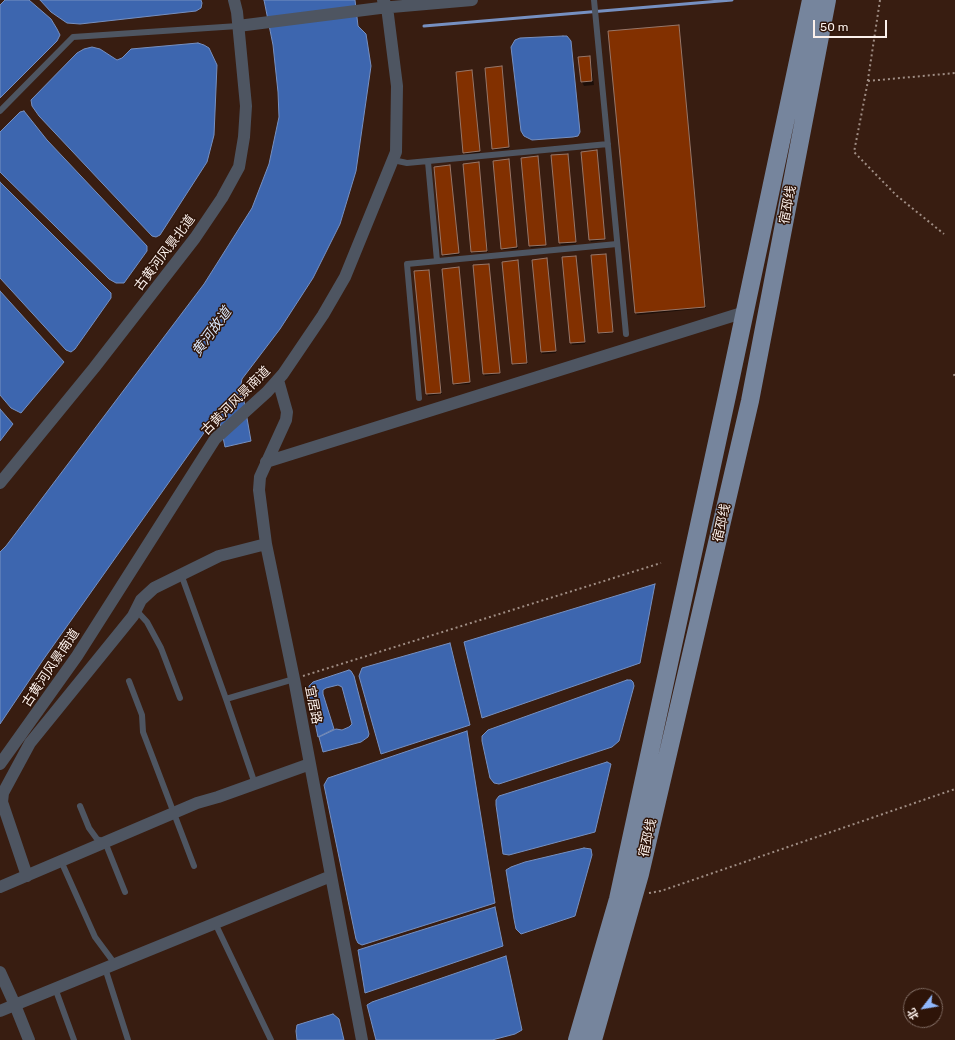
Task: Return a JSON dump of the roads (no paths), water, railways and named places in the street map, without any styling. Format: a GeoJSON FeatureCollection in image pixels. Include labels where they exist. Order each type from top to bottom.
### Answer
{"type":"FeatureCollection","features":[{"type":"Feature","properties":{"kind":"main road","name":"宿邳线"},"geometry":{"type":"LineString","coordinates":[[577,1040],[618,899],[811,0]]}},
{"type":"Feature","properties":{"kind":"main road","name":"宿邳线"},"geometry":{"type":"LineString","coordinates":[[593,1040],[640,874],[750,401],[827,0]]}},
{"type":"Feature","properties":{"kind":"street","name":"古黄河风景北道"},"geometry":{"type":"LineString","coordinates":[[0,483],[94,368],[195,238],[222,198],[239,167],[244,137],[246,106],[243,25],[237,12],[234,0]]}},
{"type":"Feature","properties":{"kind":"street"},"geometry":{"type":"LineString","coordinates":[[243,25],[383,5],[472,0]]}},
{"type":"Feature","properties":{"kind":"street","name":"古黄河风景南道"},"geometry":{"type":"LineString","coordinates":[[0,764],[77,656],[215,439],[267,392],[283,374],[323,314],[345,277],[396,152],[398,86],[383,5]]}},
{"type":"Feature","properties":{"kind":"street"},"geometry":{"type":"LineString","coordinates":[[266,462],[745,312]]}},
{"type":"Feature","properties":{"kind":"street","name":"宜居路"},"geometry":{"type":"LineString","coordinates":[[278,380],[287,412],[286,420],[260,477],[259,490],[266,544],[294,679],[362,1040]]}},
{"type":"Feature","properties":{"kind":"street"},"geometry":{"type":"LineString","coordinates":[[27,876],[2,802],[3,793],[30,743],[133,616],[141,600],[154,588],[219,556],[266,544]]}},
{"type":"Feature","properties":{"kind":"street"},"geometry":{"type":"LineString","coordinates":[[0,887],[197,803],[310,764]]}},
{"type":"Feature","properties":{"kind":"street"},"geometry":{"type":"LineString","coordinates":[[0,1011],[331,876]]}},
{"type":"Feature","properties":{"kind":"street"},"geometry":{"type":"LineString","coordinates":[[0,972],[15,1004],[29,1040]]}},
{"type":"Feature","properties":{"kind":"lane"},"geometry":{"type":"LineString","coordinates":[[594,0],[626,334]]}},
{"type":"Feature","properties":{"kind":"lane"},"geometry":{"type":"LineString","coordinates":[[0,111],[73,37],[243,25]]}},
{"type":"Feature","properties":{"kind":"lane"},"geometry":{"type":"LineString","coordinates":[[393,160],[407,163],[428,162],[608,144]]}},
{"type":"Feature","properties":{"kind":"lane"},"geometry":{"type":"LineString","coordinates":[[428,162],[437,261]]}},
{"type":"Feature","properties":{"kind":"lane"},"geometry":{"type":"LineString","coordinates":[[419,398],[407,264],[617,244]]}},
{"type":"Feature","properties":{"kind":"lane"},"geometry":{"type":"LineString","coordinates":[[181,574],[255,784]]}},
{"type":"Feature","properties":{"kind":"lane"},"geometry":{"type":"LineString","coordinates":[[136,610],[147,622],[161,648],[180,698]]}},
{"type":"Feature","properties":{"kind":"lane"},"geometry":{"type":"LineString","coordinates":[[226,699],[294,679]]}},
{"type":"Feature","properties":{"kind":"lane"},"geometry":{"type":"LineString","coordinates":[[129,681],[142,716],[144,732],[194,866]]}},
{"type":"Feature","properties":{"kind":"lane"},"geometry":{"type":"LineString","coordinates":[[80,806],[89,828],[97,838],[105,842],[125,892]]}},
{"type":"Feature","properties":{"kind":"lane"},"geometry":{"type":"LineString","coordinates":[[61,861],[95,937],[110,966],[128,1040]]}},
{"type":"Feature","properties":{"kind":"lane"},"geometry":{"type":"LineString","coordinates":[[215,923],[271,1040]]}},
{"type":"Feature","properties":{"kind":"lane"},"geometry":{"type":"LineString","coordinates":[[55,988],[74,1040]]}},
{"type":"Feature","properties":{"kind":"water"},"geometry":{"type":"Polygon","coordinates":[[[5,0],[29,0],[51,19],[60,35],[57,41],[0,98],[0,5],[5,0]]]}},
{"type":"Feature","properties":{"kind":"water"},"geometry":{"type":"Polygon","coordinates":[[[40,0],[201,0],[202,3],[201,8],[196,11],[80,24],[67,23],[51,12],[40,0]]]}},
{"type":"Feature","properties":{"kind":"water","name":"黄河故道"},"geometry":{"type":"Polygon","coordinates":[[[264,0],[355,0],[358,26],[366,34],[371,66],[356,171],[340,224],[313,278],[280,329],[242,379],[241,384],[251,441],[225,447],[218,413],[43,660],[0,724],[0,552],[204,284],[252,208],[269,164],[279,117],[273,45],[264,0]]]}},
{"type":"Feature","properties":{"kind":"water"},"geometry":{"type":"Polygon","coordinates":[[[567,36],[571,41],[580,132],[578,136],[573,137],[532,140],[524,136],[521,131],[511,47],[515,40],[520,38],[567,36]]]}},
{"type":"Feature","properties":{"kind":"water"},"geometry":{"type":"Polygon","coordinates":[[[198,43],[209,48],[217,65],[214,135],[207,162],[160,235],[156,237],[152,236],[39,116],[32,106],[31,100],[77,53],[84,49],[92,47],[100,49],[117,60],[122,58],[131,49],[198,43]]]}},
{"type":"Feature","properties":{"kind":"water"},"geometry":{"type":"Polygon","coordinates":[[[24,111],[47,140],[147,246],[147,251],[124,283],[116,283],[109,279],[0,172],[0,132],[20,112],[24,111]]]}},
{"type":"Feature","properties":{"kind":"water"},"geometry":{"type":"Polygon","coordinates":[[[0,182],[111,293],[111,298],[75,349],[71,352],[66,350],[0,278],[0,182]]]}},
{"type":"Feature","properties":{"kind":"water"},"geometry":{"type":"Polygon","coordinates":[[[0,291],[64,362],[21,413],[11,408],[0,395],[0,291]]]}},
{"type":"Feature","properties":{"kind":"water"},"geometry":{"type":"Polygon","coordinates":[[[0,409],[13,424],[0,441],[0,409]]]}},
{"type":"Feature","properties":{"kind":"water"},"geometry":{"type":"Polygon","coordinates":[[[655,584],[640,663],[482,718],[464,642],[655,584]]]}},
{"type":"Feature","properties":{"kind":"water"},"geometry":{"type":"Polygon","coordinates":[[[450,643],[470,725],[381,754],[359,676],[362,668],[450,643]]]}},
{"type":"Feature","properties":{"kind":"water"},"geometry":{"type":"Polygon","coordinates":[[[349,670],[354,676],[369,734],[368,737],[361,742],[323,752],[319,737],[336,729],[342,730],[352,724],[342,687],[338,685],[326,688],[323,690],[323,694],[334,729],[318,737],[309,694],[309,686],[313,682],[349,670]]]}},
{"type":"Feature","properties":{"kind":"water"},"geometry":{"type":"Polygon","coordinates":[[[627,680],[631,680],[634,686],[619,741],[612,747],[499,784],[494,783],[490,778],[482,741],[482,736],[488,730],[627,680]]]}},
{"type":"Feature","properties":{"kind":"water"},"geometry":{"type":"Polygon","coordinates":[[[467,731],[495,903],[362,945],[358,943],[324,785],[328,778],[467,731]]]}},
{"type":"Feature","properties":{"kind":"water"},"geometry":{"type":"Polygon","coordinates":[[[607,762],[611,764],[595,832],[509,855],[503,854],[496,805],[496,800],[499,796],[607,762]]]}},
{"type":"Feature","properties":{"kind":"water"},"geometry":{"type":"Polygon","coordinates":[[[584,848],[591,849],[592,855],[575,916],[521,934],[516,929],[506,870],[525,862],[584,848]]]}},
{"type":"Feature","properties":{"kind":"water"},"geometry":{"type":"Polygon","coordinates":[[[495,907],[503,946],[365,993],[358,950],[495,907]]]}},
{"type":"Feature","properties":{"kind":"water"},"geometry":{"type":"Polygon","coordinates":[[[506,956],[522,1030],[515,1034],[492,1040],[376,1040],[367,1005],[506,956]]]}},
{"type":"Feature","properties":{"kind":"water"},"geometry":{"type":"Polygon","coordinates":[[[333,1014],[339,1019],[344,1040],[297,1040],[297,1025],[333,1014]]]}},
{"type":"Feature","properties":{"kind":"waterway"},"geometry":{"type":"LineString","coordinates":[[424,26],[732,0]]}}]}
